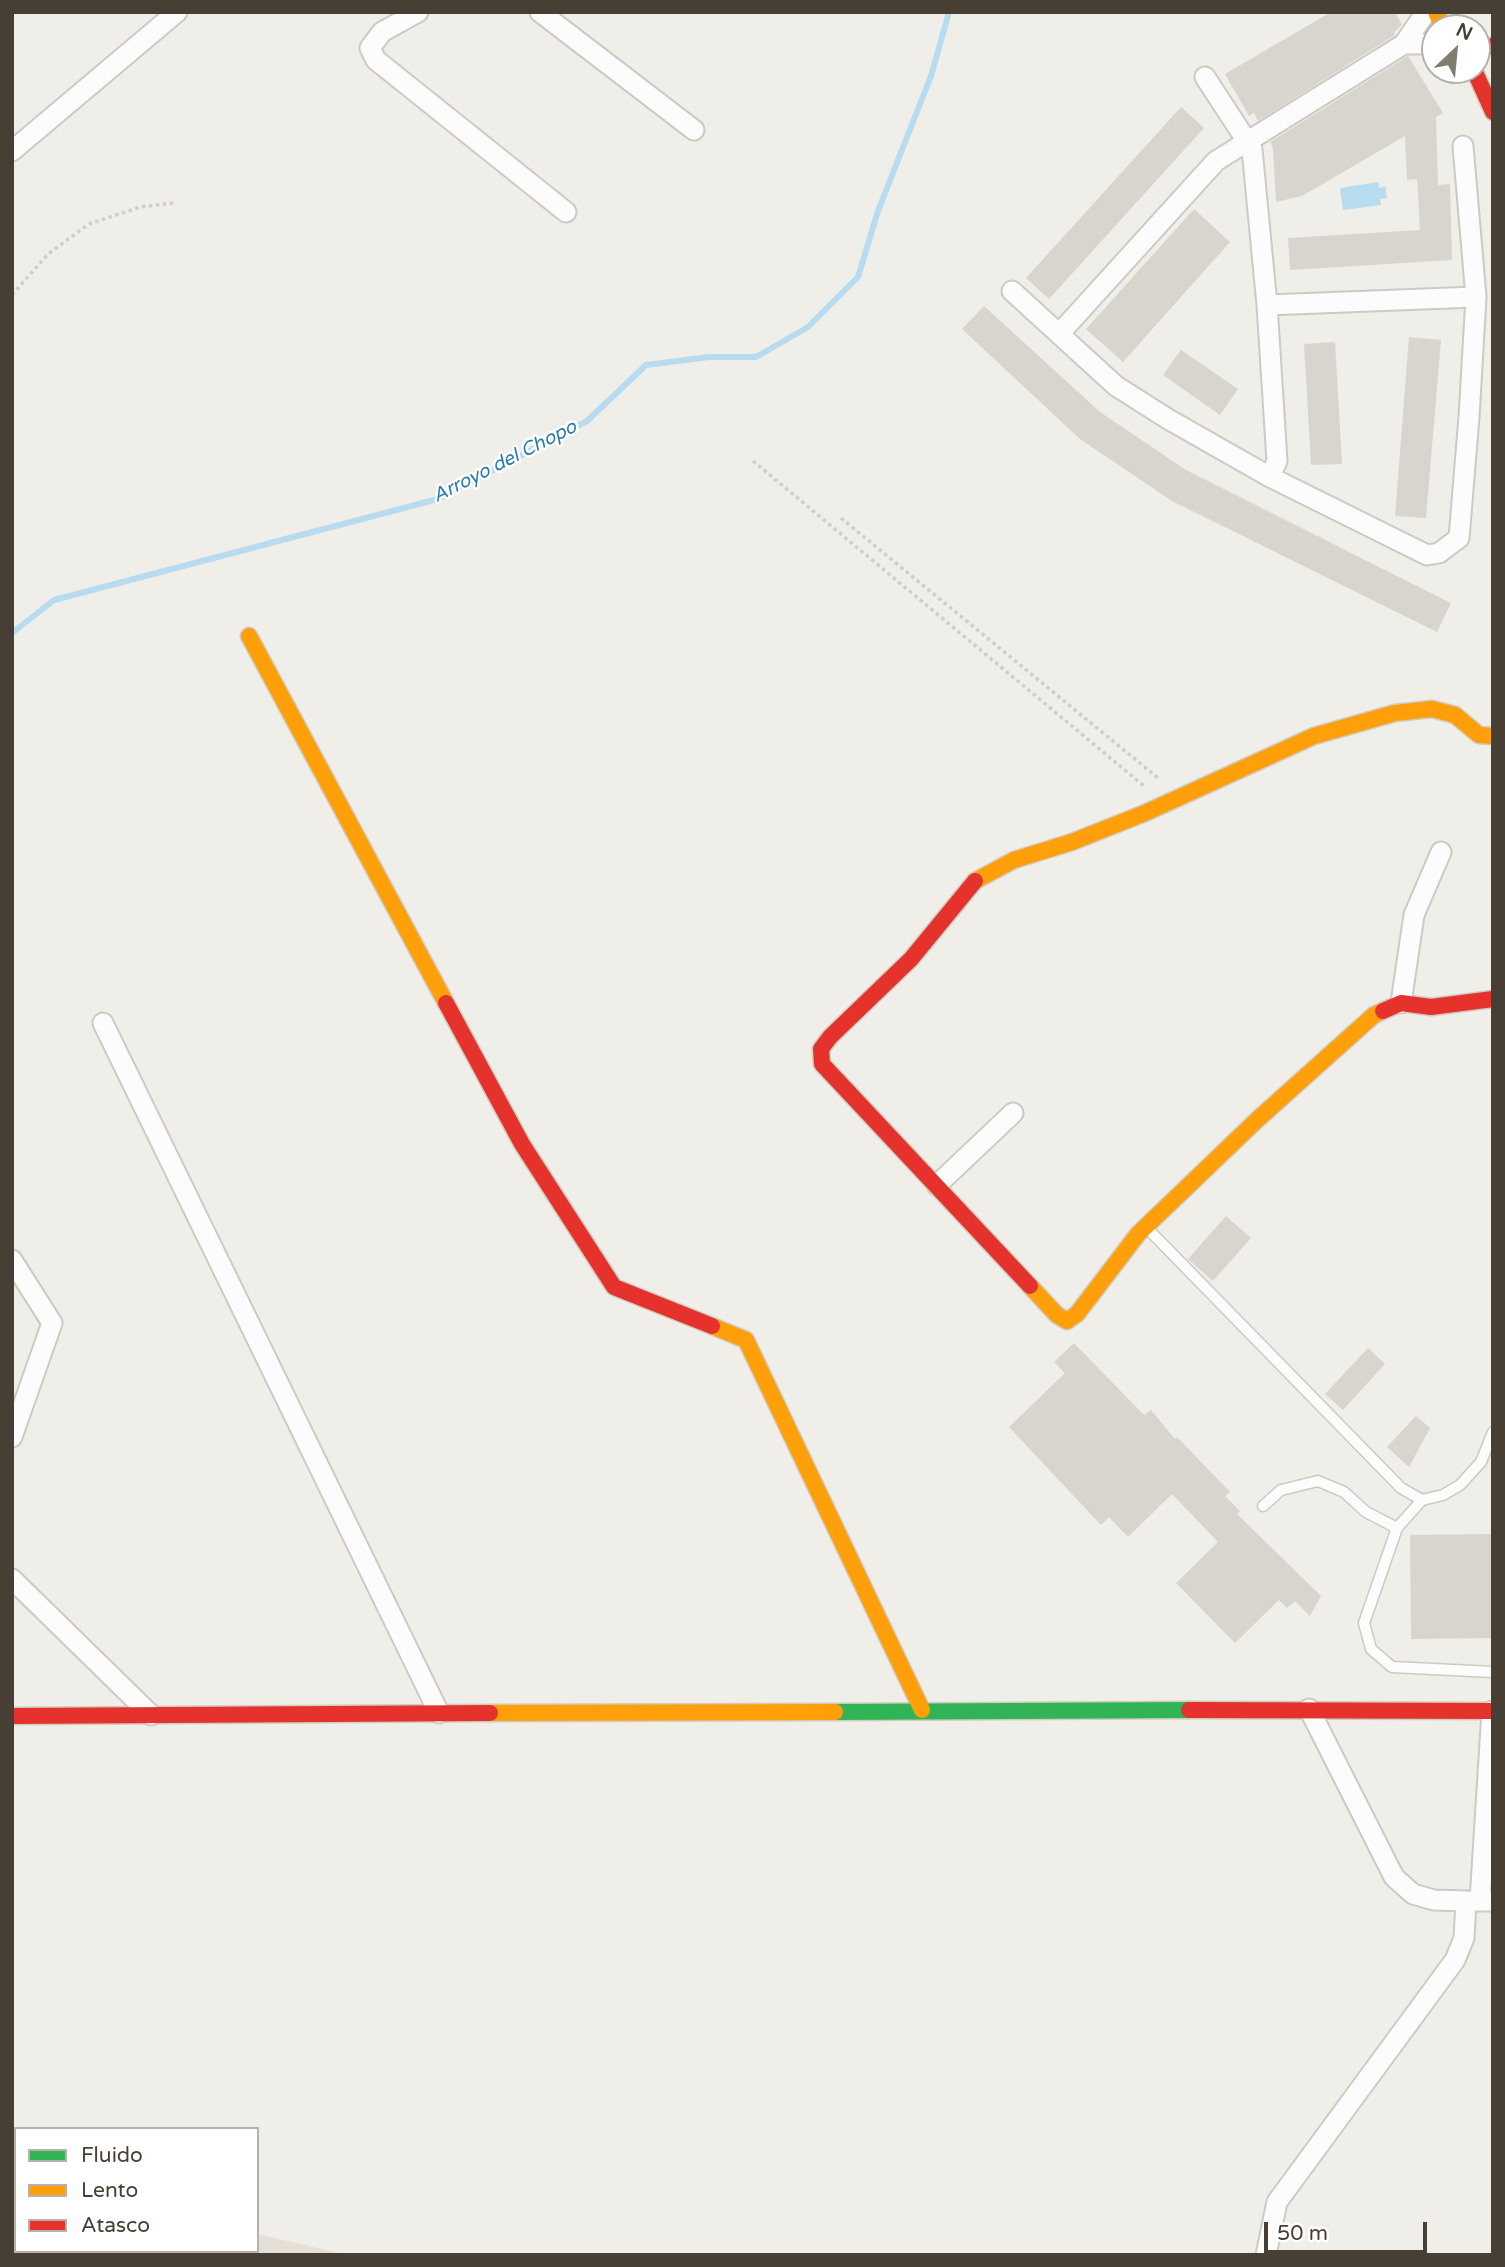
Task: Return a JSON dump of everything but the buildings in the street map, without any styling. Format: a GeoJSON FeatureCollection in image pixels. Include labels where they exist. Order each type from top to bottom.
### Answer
{"type":"FeatureCollection","features":[{"type":"Feature","properties":{"kind":"street"},"geometry":{"type":"LineString","coordinates":[[12,151],[177,12]]}},
{"type":"Feature","properties":{"kind":"street"},"geometry":{"type":"LineString","coordinates":[[418,12],[382,32],[370,48],[376,60],[566,212]]}},
{"type":"Feature","properties":{"kind":"street"},"geometry":{"type":"LineString","coordinates":[[540,12],[694,130]]}},
{"type":"Feature","properties":{"kind":"street"},"geometry":{"type":"LineString","coordinates":[[1059,334],[1216,161],[1404,44],[1428,13]]}},
{"type":"Feature","properties":{"kind":"street"},"geometry":{"type":"LineString","coordinates":[[1404,44],[1421,44]]}},
{"type":"Feature","properties":{"kind":"street"},"geometry":{"type":"LineString","coordinates":[[1205,78],[1252,149],[1267,305],[1277,461],[1270,477]]}},
{"type":"Feature","properties":{"kind":"street"},"geometry":{"type":"LineString","coordinates":[[1480,84],[1493,112]]}},
{"type":"Feature","properties":{"kind":"street"},"geometry":{"type":"LineString","coordinates":[[1012,291],[1116,386],[1270,477],[1427,555],[1451,547],[1459,538],[1476,297],[1463,146]]}},
{"type":"Feature","properties":{"kind":"street"},"geometry":{"type":"LineString","coordinates":[[1267,305],[1476,297]]}},
{"type":"Feature","properties":{"kind":"street"},"geometry":{"type":"LineString","coordinates":[[249,636],[522,1144],[614,1287],[746,1340],[922,1710]]}},
{"type":"Feature","properties":{"kind":"street"},"geometry":{"type":"LineString","coordinates":[[1493,736],[1479,735],[1455,715],[1432,709],[1395,713],[1314,736],[1178,795],[1145,813],[1072,842],[1014,860],[975,881],[911,959],[821,1049],[822,1064],[1057,1315],[1067,1321],[1077,1314],[1146,1227],[1317,1063],[1374,1015],[1401,1003],[1431,1007],[1493,999]]}},
{"type":"Feature","properties":{"kind":"street"},"geometry":{"type":"LineString","coordinates":[[1401,1003],[1414,915],[1441,852]]}},
{"type":"Feature","properties":{"kind":"street"},"geometry":{"type":"LineString","coordinates":[[103,1023],[439,1713]]}},
{"type":"Feature","properties":{"kind":"street"},"geometry":{"type":"LineString","coordinates":[[937,1185],[1013,1113]]}},
{"type":"Feature","properties":{"kind":"street"},"geometry":{"type":"LineString","coordinates":[[12,1260],[52,1324],[12,1437]]}},
{"type":"Feature","properties":{"kind":"street"},"geometry":{"type":"LineString","coordinates":[[12,1579],[151,1715]]}},
{"type":"Feature","properties":{"kind":"street"},"geometry":{"type":"LineString","coordinates":[[1309,1709],[1394,1877],[1413,1894],[1434,1900],[1480,1901]]}},
{"type":"Feature","properties":{"kind":"street"},"geometry":{"type":"LineString","coordinates":[[12,1716],[922,1710],[1492,1711],[1480,1901],[1455,1960],[1277,2202],[1266,2255]]}},
{"type":"Feature","properties":{"kind":"lane"},"geometry":{"type":"LineString","coordinates":[[1146,1227],[1401,1488],[1422,1500]]}},
{"type":"Feature","properties":{"kind":"lane"},"geometry":{"type":"LineString","coordinates":[[1493,1432],[1481,1462],[1460,1485],[1443,1495],[1422,1500],[1397,1528],[1366,1609],[1364,1623],[1371,1649],[1392,1667],[1406,1670],[1493,1672]]}},
{"type":"Feature","properties":{"kind":"lane"},"geometry":{"type":"LineString","coordinates":[[1263,1506],[1281,1490],[1318,1481],[1344,1492],[1366,1511],[1397,1528]]}},
{"type":"Feature","properties":{"kind":"path"},"geometry":{"type":"LineString","coordinates":[[12,295],[48,254],[89,223],[140,207],[173,203]]}},
{"type":"Feature","properties":{"kind":"path"},"geometry":{"type":"LineString","coordinates":[[753,461],[1162,803]]}},
{"type":"Feature","properties":{"kind":"path"},"geometry":{"type":"LineString","coordinates":[[841,518],[1178,795]]}},
{"type":"Feature","properties":{"kind":"shaded area"},"geometry":{"type":"Polygon","coordinates":[[[14,2220],[14,2253],[259,2253],[259,2234],[348,2255],[12,2255],[14,2220]]]}},
{"type":"Feature","properties":{"kind":"water"},"geometry":{"type":"Polygon","coordinates":[[[1378,182],[1379,188],[1385,186],[1387,198],[1380,199],[1381,205],[1343,210],[1340,188],[1378,182]]]}},
{"type":"Feature","properties":{"kind":"waterway","name":"Arroyo del Chopo"},"geometry":{"type":"LineString","coordinates":[[12,633],[54,600],[438,499],[587,421],[646,365],[709,357],[756,357],[808,327],[858,277],[878,211],[931,76],[949,12]]}},
{"type":"Feature","properties":{"kind":"traffic: fast"},"geometry":{"type":"LineString","coordinates":[[835,1712],[1189,1710]]}},
{"type":"Feature","properties":{"kind":"traffic: slow"},"geometry":{"type":"LineString","coordinates":[[249,636],[446,1003]]}},
{"type":"Feature","properties":{"kind":"traffic: slow"},"geometry":{"type":"LineString","coordinates":[[975,881],[1014,860],[1072,842],[1145,813],[1314,736],[1395,713],[1432,709],[1455,715],[1479,735],[1493,736]]}},
{"type":"Feature","properties":{"kind":"traffic: slow"},"geometry":{"type":"LineString","coordinates":[[1030,1286],[1057,1315],[1067,1321],[1077,1314],[1138,1234],[1258,1119],[1374,1015],[1383,1011]]}},
{"type":"Feature","properties":{"kind":"traffic: slow"},"geometry":{"type":"LineString","coordinates":[[712,1326],[746,1340],[922,1710]]}},
{"type":"Feature","properties":{"kind":"traffic: slow"},"geometry":{"type":"LineString","coordinates":[[490,1713],[835,1712]]}},
{"type":"Feature","properties":{"kind":"traffic: jam"},"geometry":{"type":"LineString","coordinates":[[1480,84],[1493,112]]}},
{"type":"Feature","properties":{"kind":"traffic: jam"},"geometry":{"type":"LineString","coordinates":[[975,881],[911,959],[830,1037],[821,1049],[822,1064],[1030,1286]]}},
{"type":"Feature","properties":{"kind":"traffic: jam"},"geometry":{"type":"LineString","coordinates":[[1383,1011],[1401,1003],[1431,1007],[1493,999]]}},
{"type":"Feature","properties":{"kind":"traffic: jam"},"geometry":{"type":"LineString","coordinates":[[446,1003],[522,1144],[614,1287],[712,1326]]}},
{"type":"Feature","properties":{"kind":"traffic: jam"},"geometry":{"type":"LineString","coordinates":[[1189,1710],[1493,1711]]}},
{"type":"Feature","properties":{"kind":"traffic: jam"},"geometry":{"type":"LineString","coordinates":[[12,1716],[490,1713]]}}]}
